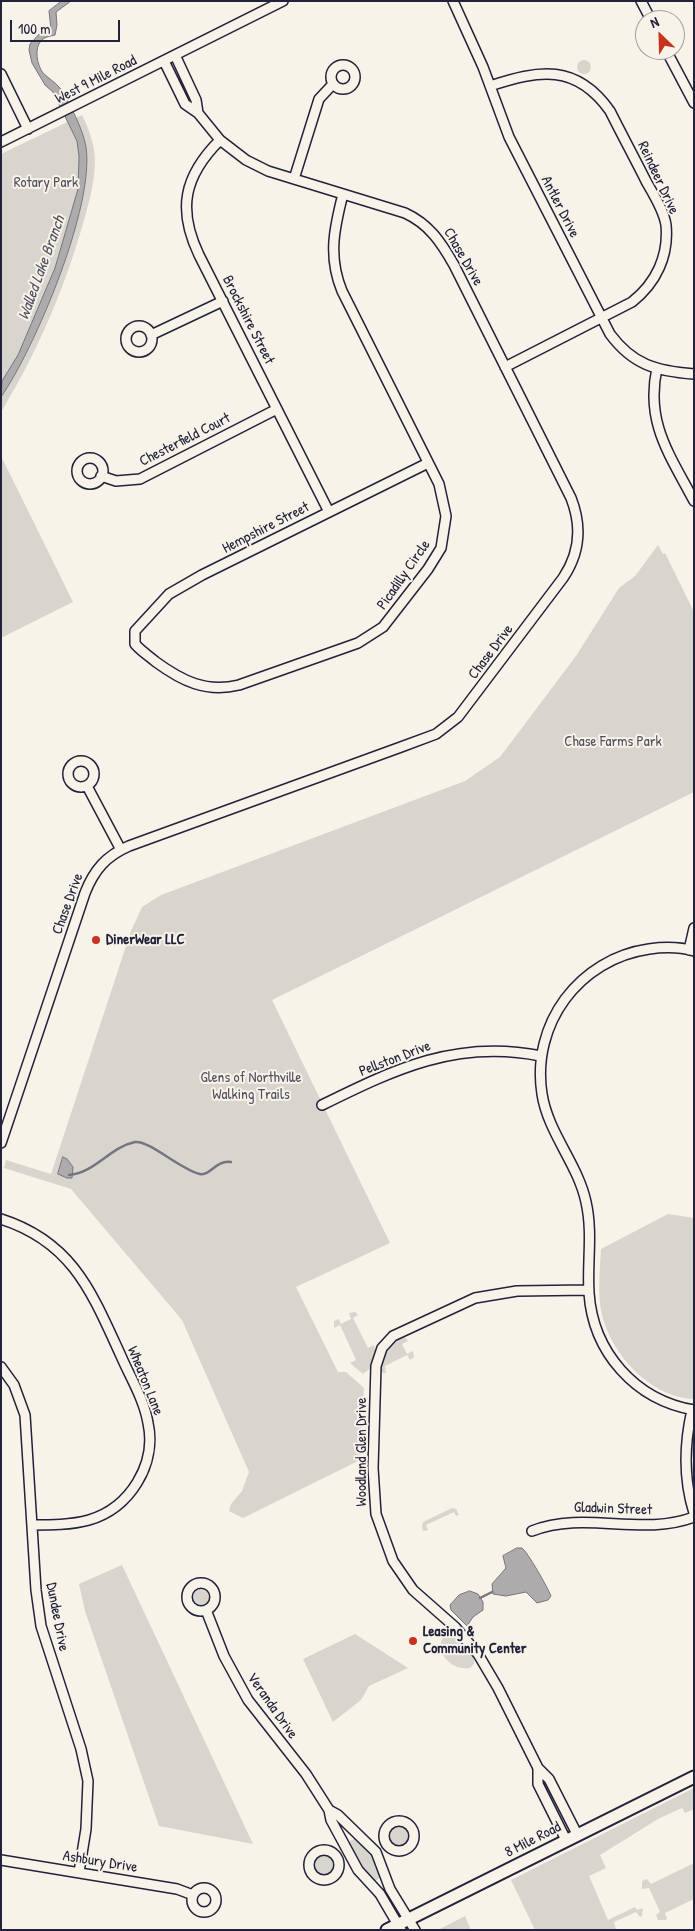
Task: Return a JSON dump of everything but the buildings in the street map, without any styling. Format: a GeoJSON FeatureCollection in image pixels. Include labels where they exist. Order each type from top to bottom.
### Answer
{"type":"FeatureCollection","features":[{"type":"Feature","properties":{"kind":"main road","name":"8 Mile Road"},"geometry":{"type":"LineString","coordinates":[[387,1930],[403,1924],[694,1777]]}},
{"type":"Feature","properties":{"kind":"street","name":"West 9 Mile Road"},"geometry":{"type":"LineString","coordinates":[[1,142],[283,1]]}},
{"type":"Feature","properties":{"kind":"street","name":"Antler Drive"},"geometry":{"type":"LineString","coordinates":[[453,1],[490,86],[509,137],[601,318],[622,349],[642,364],[694,374]]}},
{"type":"Feature","properties":{"kind":"street","name":"Chase Drive"},"geometry":{"type":"LineString","coordinates":[[174,55],[196,100],[198,113]]}},
{"type":"Feature","properties":{"kind":"street"},"geometry":{"type":"LineString","coordinates":[[671,60],[694,103]]}},
{"type":"Feature","properties":{"kind":"street","name":"Chase Drive"},"geometry":{"type":"LineString","coordinates":[[1,1143],[89,882],[101,865],[120,850],[436,734],[449,726],[468,706],[564,578],[573,560],[578,543],[578,522],[571,498],[454,264],[435,234],[419,221],[405,214],[256,166],[220,140],[198,113],[185,104],[164,61]]}},
{"type":"Feature","properties":{"kind":"street","name":"Reindeer Drive"},"geometry":{"type":"LineString","coordinates":[[490,86],[540,72],[560,74],[586,86],[610,111],[659,205],[666,223],[666,239],[657,274],[644,293],[632,302],[505,367]]}},
{"type":"Feature","properties":{"kind":"street"},"geometry":{"type":"LineString","coordinates":[[1,74],[28,129]]}},
{"type":"Feature","properties":{"kind":"street"},"geometry":{"type":"LineString","coordinates":[[294,179],[319,99],[333,84]]}},
{"type":"Feature","properties":{"kind":"street","name":"Brockshire Street"},"geometry":{"type":"LineString","coordinates":[[220,140],[194,172],[188,191],[186,213],[191,237],[329,512]]}},
{"type":"Feature","properties":{"kind":"street","name":"Picadilly Circle"},"geometry":{"type":"LineString","coordinates":[[133,639],[141,650],[178,677],[195,685],[218,688],[246,683],[371,636],[389,621],[433,562],[444,540],[446,524],[444,500],[428,463],[338,281],[333,258],[333,237],[343,194]]}},
{"type":"Feature","properties":{"kind":"street"},"geometry":{"type":"LineString","coordinates":[[151,335],[222,301]]}},
{"type":"Feature","properties":{"kind":"street"},"geometry":{"type":"LineString","coordinates":[[657,368],[652,402],[657,425],[694,501]]}},
{"type":"Feature","properties":{"kind":"street","name":"Chesterfield Court"},"geometry":{"type":"LineString","coordinates":[[101,476],[116,481],[140,479],[277,409]]}},
{"type":"Feature","properties":{"kind":"street","name":"Hempshire Street"},"geometry":{"type":"LineString","coordinates":[[133,639],[135,631],[169,594],[428,463]]}},
{"type":"Feature","properties":{"kind":"street"},"geometry":{"type":"LineString","coordinates":[[87,786],[120,850]]}},
{"type":"Feature","properties":{"kind":"street"},"geometry":{"type":"LineString","coordinates":[[694,928],[692,950],[663,948],[641,950],[614,958],[591,972],[575,986],[561,1005],[549,1029],[541,1056],[541,1086],[544,1102],[553,1127],[578,1176],[586,1203],[590,1233],[589,1290],[591,1312],[598,1336],[619,1369],[656,1397],[672,1405],[693,1410],[685,1453],[688,1487],[694,1513]]}},
{"type":"Feature","properties":{"kind":"street","name":"Pellston Drive"},"geometry":{"type":"LineString","coordinates":[[322,1105],[375,1079],[438,1056],[481,1051],[503,1051],[541,1056]]}},
{"type":"Feature","properties":{"kind":"street","name":"Wheaton Lane"},"geometry":{"type":"LineString","coordinates":[[1,1219],[21,1226],[42,1237],[64,1254],[82,1276],[142,1404],[150,1431],[145,1467],[132,1490],[117,1505],[90,1520],[32,1525]]}},
{"type":"Feature","properties":{"kind":"street","name":"Woodland Glen Drive"},"geometry":{"type":"LineString","coordinates":[[578,1834],[549,1779],[538,1768],[490,1672],[469,1642],[406,1583],[393,1561],[378,1525],[373,1497],[372,1468],[378,1359],[382,1348],[393,1336],[462,1302],[491,1294],[517,1291],[589,1290]]}},
{"type":"Feature","properties":{"kind":"street","name":"Dundee Drive"},"geometry":{"type":"LineString","coordinates":[[1,1368],[14,1385],[25,1415],[41,1626],[81,1749],[88,1782],[86,1829],[79,1872]]}},
{"type":"Feature","properties":{"kind":"street","name":"Gladwin Street"},"geometry":{"type":"LineString","coordinates":[[532,1531],[568,1521],[652,1525],[677,1522],[694,1517]]}},
{"type":"Feature","properties":{"kind":"street","name":"Veranda Drive"},"geometry":{"type":"LineString","coordinates":[[206,1610],[224,1656],[248,1700],[306,1774],[329,1810],[331,1820],[358,1870],[380,1894],[403,1924]]}},
{"type":"Feature","properties":{"kind":"street","name":"Woodland Glen Drive"},"geometry":{"type":"LineString","coordinates":[[538,1768],[538,1784],[566,1840]]}},
{"type":"Feature","properties":{"kind":"street","name":"Veranda Drive"},"geometry":{"type":"LineString","coordinates":[[329,1810],[338,1815],[376,1852],[403,1924]]}},
{"type":"Feature","properties":{"kind":"street"},"geometry":{"type":"LineString","coordinates":[[376,1852],[386,1845]]}},
{"type":"Feature","properties":{"kind":"street"},"geometry":{"type":"LineString","coordinates":[[336,1857],[347,1851]]}},
{"type":"Feature","properties":{"kind":"street","name":"Ashbury Drive"},"geometry":{"type":"LineString","coordinates":[[1,1860],[177,1889],[193,1895]]}},
{"type":"Feature","properties":{"kind":"street"},"geometry":{"type":"LineString","coordinates":[[403,1924],[415,1930]]}},
{"type":"Feature","properties":{"kind":"green space"},"geometry":{"type":"Polygon","coordinates":[[[581,60],[587,60],[591,67],[587,74],[581,74],[577,70],[577,64],[581,60]]]}},
{"type":"Feature","properties":{"kind":"green space","name":"Rotary Park"},"geometry":{"type":"Polygon","coordinates":[[[82,115],[91,136],[95,159],[92,187],[85,216],[73,257],[56,303],[36,348],[1,412],[1,154],[82,115]]]}},
{"type":"Feature","properties":{"kind":"green space"},"geometry":{"type":"Polygon","coordinates":[[[1,456],[73,602],[1,638],[1,456]]]}},
{"type":"Feature","properties":{"kind":"green space","name":"Chase Farms Park"},"geometry":{"type":"Polygon","coordinates":[[[658,545],[663,554],[665,553],[694,612],[694,792],[272,1000],[390,1243],[296,1287],[338,1372],[346,1372],[364,1388],[361,1441],[365,1450],[361,1452],[360,1460],[243,1518],[229,1511],[231,1504],[242,1491],[249,1472],[182,1320],[71,1189],[4,1168],[6,1160],[51,1174],[131,931],[142,907],[161,895],[465,781],[500,757],[576,656],[619,588],[635,576],[658,545]]]}},
{"type":"Feature","properties":{"kind":"green space"},"geometry":{"type":"Polygon","coordinates":[[[668,1214],[694,1218],[694,1399],[662,1391],[635,1371],[614,1345],[600,1307],[601,1249],[668,1214]]]}},
{"type":"Feature","properties":{"kind":"green space"},"geometry":{"type":"Polygon","coordinates":[[[355,1312],[358,1315],[353,1318],[368,1348],[374,1345],[375,1351],[371,1368],[363,1374],[350,1363],[356,1360],[340,1325],[334,1328],[334,1321],[339,1319],[341,1324],[351,1319],[349,1313],[355,1312]]]}},
{"type":"Feature","properties":{"kind":"green space"},"geometry":{"type":"Polygon","coordinates":[[[401,1337],[406,1338],[408,1341],[402,1344],[407,1354],[413,1351],[414,1357],[410,1360],[407,1355],[385,1366],[386,1373],[383,1373],[381,1370],[384,1355],[389,1347],[401,1337]]]}},
{"type":"Feature","properties":{"kind":"green space"},"geometry":{"type":"Polygon","coordinates":[[[452,1508],[456,1509],[459,1515],[456,1516],[454,1512],[426,1525],[428,1530],[423,1531],[423,1522],[452,1508]]]}},
{"type":"Feature","properties":{"kind":"green space"},"geometry":{"type":"Polygon","coordinates":[[[122,1565],[253,1844],[159,1826],[85,1611],[79,1584],[122,1565]]]}},
{"type":"Feature","properties":{"kind":"green space"},"geometry":{"type":"Polygon","coordinates":[[[201,1587],[208,1590],[211,1597],[208,1604],[201,1607],[194,1604],[191,1597],[194,1590],[201,1587]]]}},
{"type":"Feature","properties":{"kind":"green space"},"geometry":{"type":"Polygon","coordinates":[[[450,1632],[454,1633],[474,1657],[474,1664],[470,1668],[454,1666],[443,1656],[441,1643],[450,1632]]]}},
{"type":"Feature","properties":{"kind":"green space"},"geometry":{"type":"Polygon","coordinates":[[[355,1634],[408,1668],[369,1686],[361,1700],[333,1722],[303,1659],[355,1634]]]}},
{"type":"Feature","properties":{"kind":"green space"},"geometry":{"type":"Polygon","coordinates":[[[694,1788],[694,1809],[685,1813],[682,1808],[658,1819],[600,1855],[606,1868],[589,1876],[608,1920],[635,1907],[637,1910],[643,1908],[642,1916],[640,1917],[636,1912],[614,1922],[616,1930],[535,1930],[511,1880],[694,1788]]]}},
{"type":"Feature","properties":{"kind":"green space"},"geometry":{"type":"Polygon","coordinates":[[[399,1827],[406,1830],[409,1837],[406,1844],[399,1847],[392,1844],[389,1837],[392,1830],[399,1827]]]}},
{"type":"Feature","properties":{"kind":"green space"},"geometry":{"type":"Polygon","coordinates":[[[356,1838],[371,1851],[381,1876],[377,1880],[372,1880],[362,1870],[349,1845],[350,1841],[356,1838]]]}},
{"type":"Feature","properties":{"kind":"green space"},"geometry":{"type":"Polygon","coordinates":[[[323,1855],[330,1858],[333,1865],[330,1872],[323,1875],[316,1872],[313,1865],[316,1858],[323,1855]]]}},
{"type":"Feature","properties":{"kind":"green space"},"geometry":{"type":"Polygon","coordinates":[[[694,1863],[694,1899],[665,1913],[666,1920],[658,1920],[656,1915],[660,1912],[649,1888],[642,1889],[642,1881],[647,1879],[651,1884],[694,1863]]]}},
{"type":"Feature","properties":{"kind":"green space"},"geometry":{"type":"Polygon","coordinates":[[[465,1916],[471,1930],[438,1930],[465,1916]]]}},
{"type":"Feature","properties":{"kind":"shaded area"},"geometry":{"type":"Polygon","coordinates":[[[62,1],[71,1],[56,12],[57,25],[55,35],[41,41],[37,57],[41,70],[60,88],[79,125],[86,147],[86,173],[81,204],[60,276],[30,346],[1,397],[2,381],[18,355],[55,268],[78,189],[79,156],[77,141],[53,92],[45,85],[32,63],[29,50],[30,44],[41,32],[51,29],[49,11],[62,1]]]}},
{"type":"Feature","properties":{"kind":"shaded area"},"geometry":{"type":"Polygon","coordinates":[[[63,1157],[73,1167],[72,1178],[58,1174],[63,1157]]]}},
{"type":"Feature","properties":{"kind":"shaded area"},"geometry":{"type":"Polygon","coordinates":[[[517,1548],[522,1548],[525,1551],[537,1570],[551,1596],[548,1600],[537,1603],[526,1592],[506,1596],[493,1594],[492,1584],[506,1568],[503,1556],[517,1548]]]}},
{"type":"Feature","properties":{"kind":"shaded area"},"geometry":{"type":"Polygon","coordinates":[[[470,1591],[478,1594],[483,1602],[483,1610],[473,1617],[467,1626],[451,1610],[450,1605],[459,1595],[470,1591]]]}},
{"type":"Feature","properties":{"kind":"waterway"},"geometry":{"type":"LineString","coordinates":[[69,1175],[87,1170],[118,1149],[135,1142],[157,1150],[184,1167],[200,1174],[207,1173],[221,1163],[231,1162]]}},
{"type":"Feature","properties":{"kind":"waterway"},"geometry":{"type":"LineString","coordinates":[[480,1598],[492,1592]]}},
{"type":"Feature","properties":{"kind":"place","name":"DinerWear LLC"},"geometry":{"type":"Point","coordinates":[96,940]}},
{"type":"Feature","properties":{"kind":"place","name":"Leasing & Community Center"},"geometry":{"type":"Point","coordinates":[413,1641]}},
{"type":"Feature","properties":{"kind":"water label","name":"Walled Lake Branch"},"geometry":{"type":"Point","coordinates":[42,268]}},
{"type":"Feature","properties":{"kind":"park label","name":"Glens of Northville Walking Trails"},"geometry":{"type":"Point","coordinates":[251,1086]}}]}
